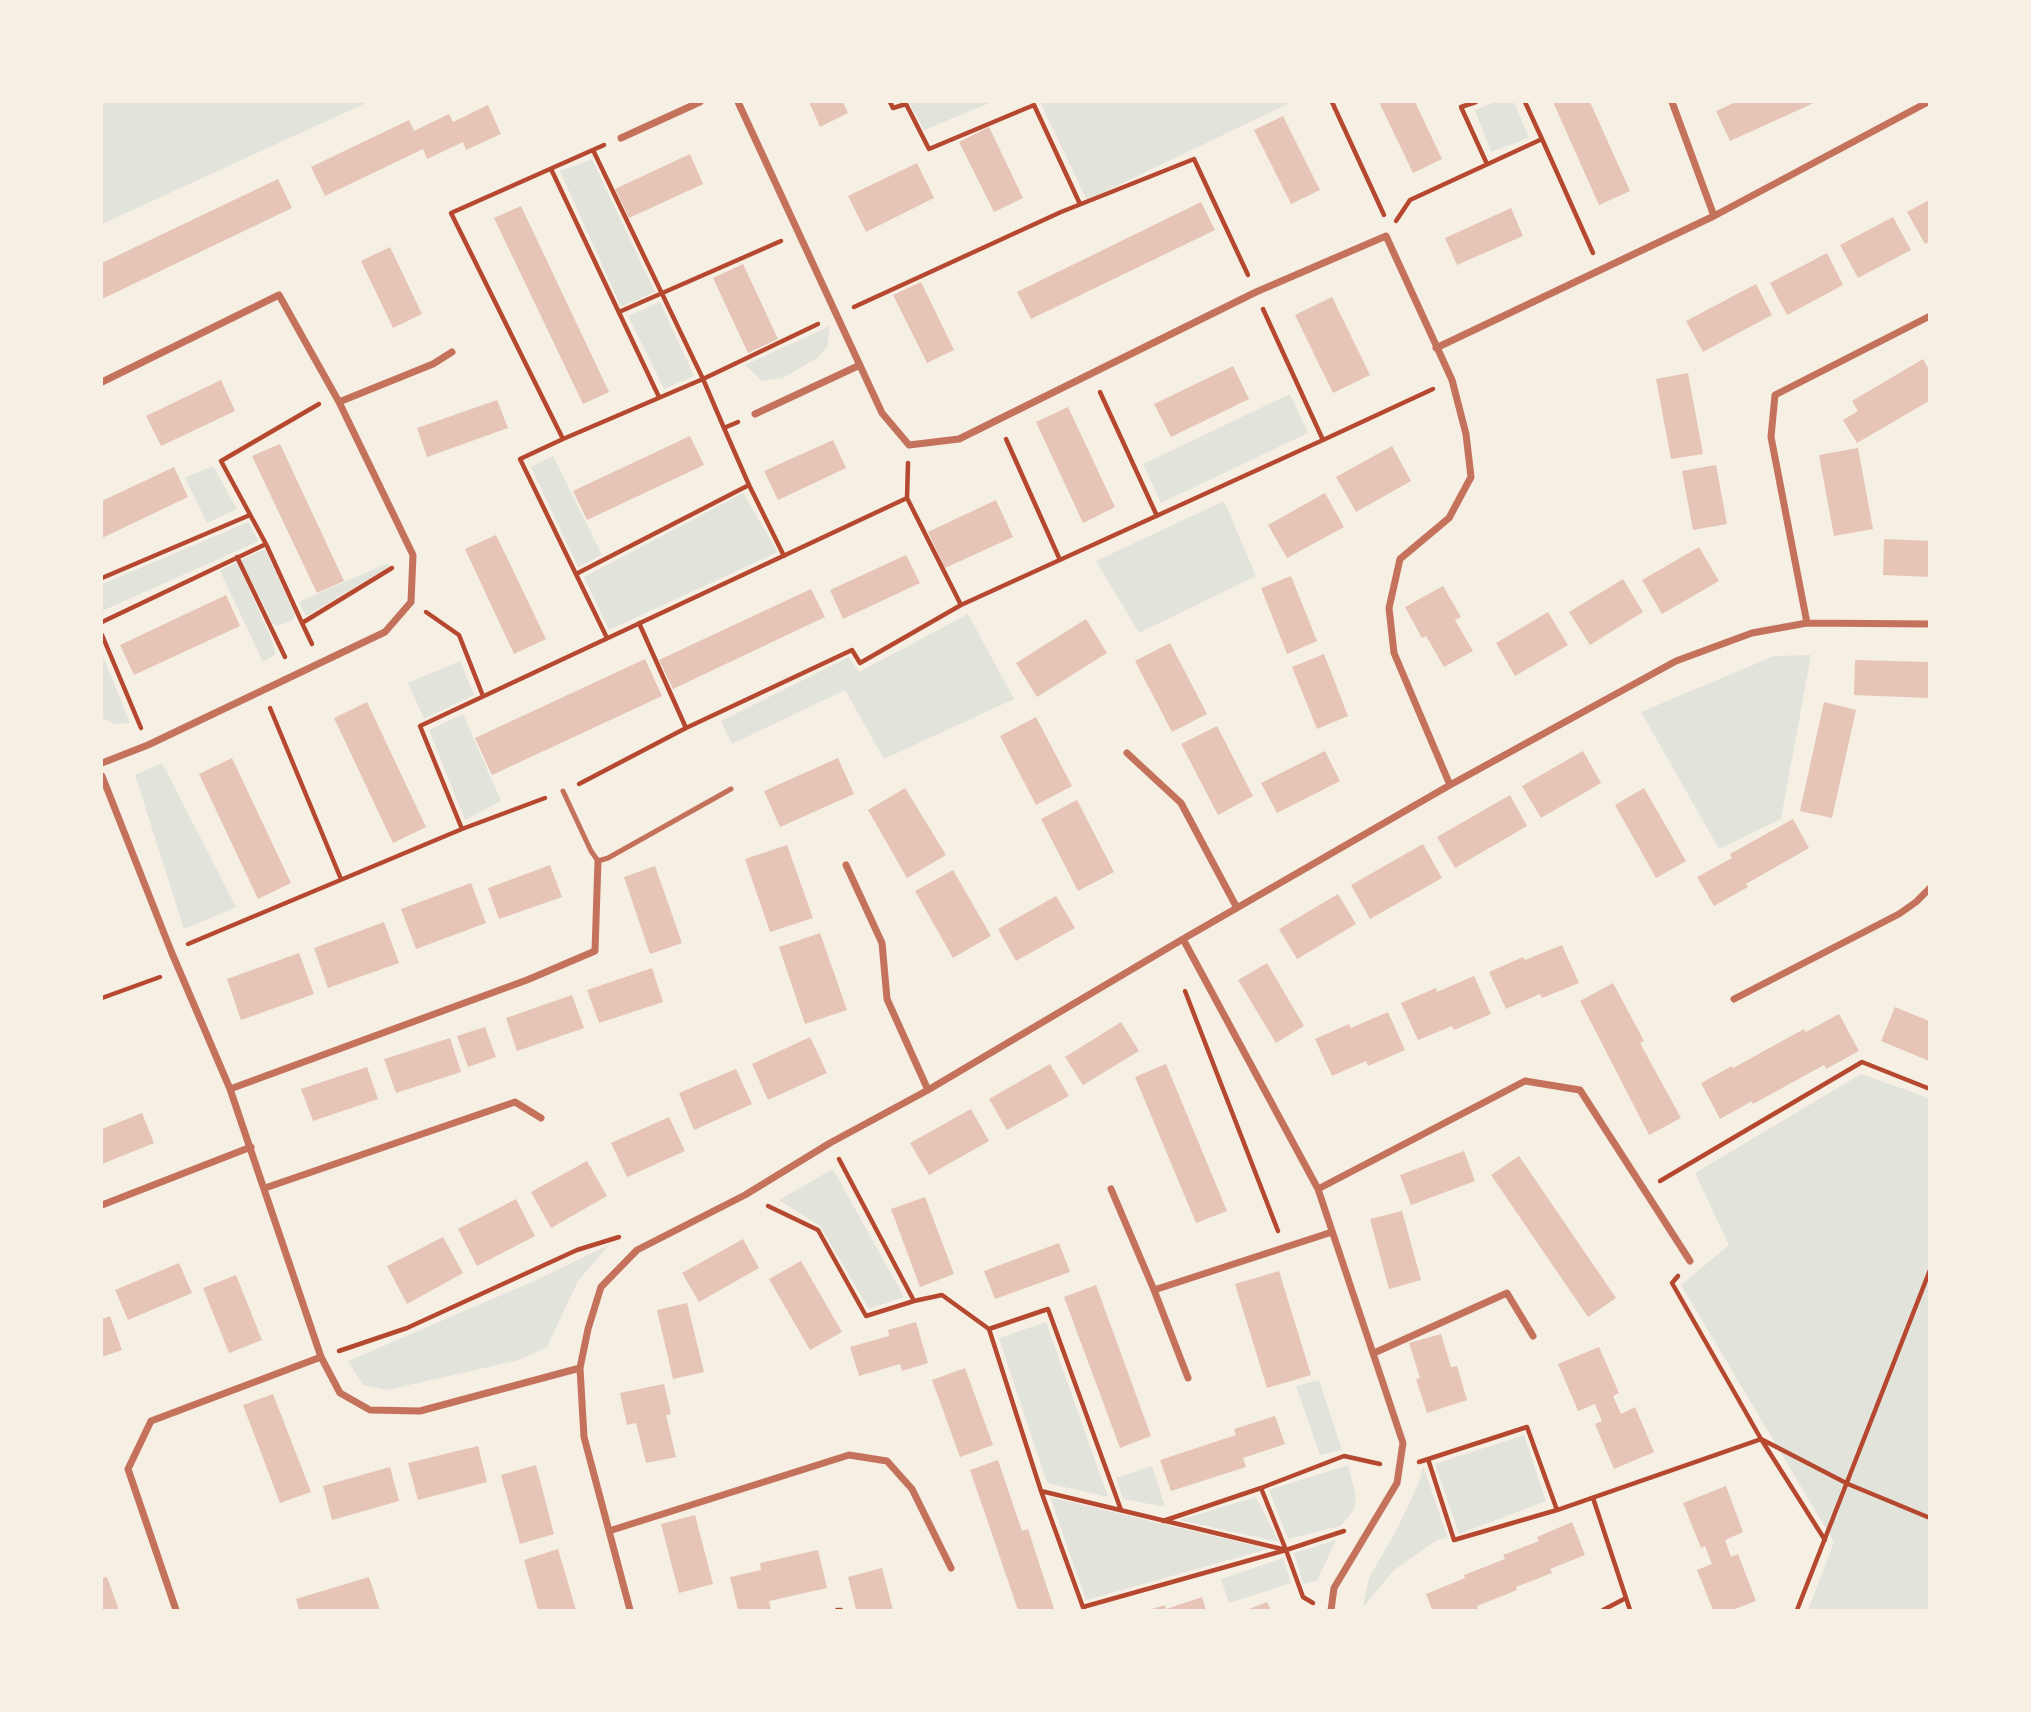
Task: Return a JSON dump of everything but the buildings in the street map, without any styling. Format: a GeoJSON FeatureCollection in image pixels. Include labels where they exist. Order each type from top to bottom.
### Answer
{"type":"FeatureCollection","features":[{"type":"Feature","properties":{"kind":"street"},"geometry":{"type":"LineString","coordinates":[[621,138],[700,102]]}},
{"type":"Feature","properties":{"kind":"street"},"geometry":{"type":"LineString","coordinates":[[738,102],[882,413],[909,445],[959,439],[1256,292],[1386,236],[1452,380],[1466,434],[1471,477],[1449,518],[1400,559],[1389,608],[1394,653],[1450,785]]}},
{"type":"Feature","properties":{"kind":"street"},"geometry":{"type":"LineString","coordinates":[[1672,102],[1714,216]]}},
{"type":"Feature","properties":{"kind":"street"},"geometry":{"type":"LineString","coordinates":[[1436,348],[1714,216],[1928,102]]}},
{"type":"Feature","properties":{"kind":"street"},"geometry":{"type":"LineString","coordinates":[[102,382],[279,295],[337,398],[414,555],[411,602],[385,632],[148,745],[102,763]]}},
{"type":"Feature","properties":{"kind":"street"},"geometry":{"type":"LineString","coordinates":[[1807,623],[1771,437],[1775,395],[1930,316]]}},
{"type":"Feature","properties":{"kind":"street"},"geometry":{"type":"LineString","coordinates":[[337,398],[433,364],[452,352]]}},
{"type":"Feature","properties":{"kind":"street"},"geometry":{"type":"LineString","coordinates":[[755,414],[860,365]]}},
{"type":"Feature","properties":{"kind":"street"},"geometry":{"type":"LineString","coordinates":[[630,1611],[584,1437],[580,1368],[601,1287],[638,1250],[745,1195],[830,1143],[928,1090],[1450,785],[1676,661],[1752,633],[1807,623],[1930,624]]}},
{"type":"Feature","properties":{"kind":"street"},"geometry":{"type":"LineString","coordinates":[[1127,753],[1181,803],[1237,908]]}},
{"type":"Feature","properties":{"kind":"street"},"geometry":{"type":"LineString","coordinates":[[102,776],[179,971],[230,1089],[321,1357],[340,1393],[370,1410],[420,1411],[580,1368]]}},
{"type":"Feature","properties":{"kind":"street"},"geometry":{"type":"LineString","coordinates":[[230,1089],[527,980],[595,951],[598,860]]}},
{"type":"Feature","properties":{"kind":"street"},"geometry":{"type":"LineString","coordinates":[[846,865],[882,943],[887,999],[928,1090]]}},
{"type":"Feature","properties":{"kind":"street"},"geometry":{"type":"LineString","coordinates":[[1734,999],[1899,914],[1930,888]]}},
{"type":"Feature","properties":{"kind":"street"},"geometry":{"type":"LineString","coordinates":[[1183,939],[1318,1189],[1403,1443],[1397,1483],[1334,1588],[1331,1611]]}},
{"type":"Feature","properties":{"kind":"street"},"geometry":{"type":"LineString","coordinates":[[1318,1189],[1525,1081],[1580,1090],[1690,1261]]}},
{"type":"Feature","properties":{"kind":"street"},"geometry":{"type":"LineString","coordinates":[[265,1188],[515,1102],[541,1118]]}},
{"type":"Feature","properties":{"kind":"street"},"geometry":{"type":"LineString","coordinates":[[102,1205],[250,1147]]}},
{"type":"Feature","properties":{"kind":"street"},"geometry":{"type":"LineString","coordinates":[[1111,1189],[1188,1378]]}},
{"type":"Feature","properties":{"kind":"street"},"geometry":{"type":"LineString","coordinates":[[1154,1290],[1332,1232]]}},
{"type":"Feature","properties":{"kind":"street"},"geometry":{"type":"LineString","coordinates":[[1374,1353],[1507,1293],[1533,1336]]}},
{"type":"Feature","properties":{"kind":"street"},"geometry":{"type":"LineString","coordinates":[[176,1611],[128,1469],[151,1421],[321,1357]]}},
{"type":"Feature","properties":{"kind":"street"},"geometry":{"type":"LineString","coordinates":[[609,1531],[849,1455],[887,1461],[912,1489],[951,1568]]}},
{"type":"Feature","properties":{"kind":"lane"},"geometry":{"type":"LineString","coordinates":[[564,791],[591,851],[598,860],[608,858],[731,789]]}},
{"type":"Feature","properties":{"kind":"path"},"geometry":{"type":"LineString","coordinates":[[890,102],[893,108],[906,104],[929,149],[1034,104],[1080,204]]}},
{"type":"Feature","properties":{"kind":"path"},"geometry":{"type":"LineString","coordinates":[[1332,102],[1391,229]]}},
{"type":"Feature","properties":{"kind":"path"},"geometry":{"type":"LineString","coordinates":[[1476,102],[1460,104],[1487,164]]}},
{"type":"Feature","properties":{"kind":"path"},"geometry":{"type":"LineString","coordinates":[[1525,102],[1600,269]]}},
{"type":"Feature","properties":{"kind":"path"},"geometry":{"type":"LineString","coordinates":[[563,439],[452,213],[621,138]]}},
{"type":"Feature","properties":{"kind":"path"},"geometry":{"type":"LineString","coordinates":[[1386,236],[1410,200],[1542,139]]}},
{"type":"Feature","properties":{"kind":"path"},"geometry":{"type":"LineString","coordinates":[[593,150],[784,556]]}},
{"type":"Feature","properties":{"kind":"path"},"geometry":{"type":"LineString","coordinates":[[551,169],[659,397]]}},
{"type":"Feature","properties":{"kind":"path"},"geometry":{"type":"LineString","coordinates":[[619,312],[798,233]]}},
{"type":"Feature","properties":{"kind":"path"},"geometry":{"type":"LineString","coordinates":[[1091,372],[1157,516]]}},
{"type":"Feature","properties":{"kind":"path"},"geometry":{"type":"LineString","coordinates":[[607,638],[520,459],[703,379]]}},
{"type":"Feature","properties":{"kind":"path"},"geometry":{"type":"LineString","coordinates":[[1322,440],[1452,380]]}},
{"type":"Feature","properties":{"kind":"path"},"geometry":{"type":"LineString","coordinates":[[337,398],[221,461],[266,544],[302,623],[414,555]]}},
{"type":"Feature","properties":{"kind":"path"},"geometry":{"type":"LineString","coordinates":[[724,428],[755,414]]}},
{"type":"Feature","properties":{"kind":"path"},"geometry":{"type":"LineString","coordinates":[[997,419],[1060,560]]}},
{"type":"Feature","properties":{"kind":"path"},"geometry":{"type":"LineString","coordinates":[[462,829],[419,726],[907,498],[909,445]]}},
{"type":"Feature","properties":{"kind":"path"},"geometry":{"type":"LineString","coordinates":[[576,574],[749,485]]}},
{"type":"Feature","properties":{"kind":"path"},"geometry":{"type":"LineString","coordinates":[[102,578],[250,515]]}},
{"type":"Feature","properties":{"kind":"path"},"geometry":{"type":"LineString","coordinates":[[102,622],[266,544]]}},
{"type":"Feature","properties":{"kind":"path"},"geometry":{"type":"LineString","coordinates":[[237,557],[294,676]]}},
{"type":"Feature","properties":{"kind":"path"},"geometry":{"type":"LineString","coordinates":[[411,602],[459,635],[483,696]]}},
{"type":"Feature","properties":{"kind":"path"},"geometry":{"type":"LineString","coordinates":[[171,951],[462,829],[564,791],[686,728],[852,650],[860,663],[961,605]]}},
{"type":"Feature","properties":{"kind":"path"},"geometry":{"type":"LineString","coordinates":[[639,623],[686,728]]}},
{"type":"Feature","properties":{"kind":"path"},"geometry":{"type":"LineString","coordinates":[[102,635],[148,745]]}},
{"type":"Feature","properties":{"kind":"path"},"geometry":{"type":"LineString","coordinates":[[263,691],[341,879]]}},
{"type":"Feature","properties":{"kind":"path"},"geometry":{"type":"LineString","coordinates":[[102,998],[179,971]]}},
{"type":"Feature","properties":{"kind":"path"},"geometry":{"type":"LineString","coordinates":[[1183,987],[1284,1248]]}},
{"type":"Feature","properties":{"kind":"path"},"geometry":{"type":"LineString","coordinates":[[1644,1190],[1862,1062],[1930,1089]]}},
{"type":"Feature","properties":{"kind":"path"},"geometry":{"type":"LineString","coordinates":[[830,1143],[914,1301]]}},
{"type":"Feature","properties":{"kind":"path"},"geometry":{"type":"LineString","coordinates":[[745,1195],[818,1230],[866,1316],[942,1295],[989,1329],[1041,1492],[1083,1609],[1375,1521]]}},
{"type":"Feature","properties":{"kind":"path"},"geometry":{"type":"LineString","coordinates":[[321,1357],[407,1328],[578,1250],[621,1237],[638,1250]]}},
{"type":"Feature","properties":{"kind":"path"},"geometry":{"type":"LineString","coordinates":[[1690,1261],[1672,1283],[1761,1439],[1825,1540]]}},
{"type":"Feature","properties":{"kind":"path"},"geometry":{"type":"LineString","coordinates":[[1797,1611],[1930,1270]]}},
{"type":"Feature","properties":{"kind":"path"},"geometry":{"type":"LineString","coordinates":[[989,1329],[1048,1309],[1121,1511]]}},
{"type":"Feature","properties":{"kind":"path"},"geometry":{"type":"LineString","coordinates":[[1163,1521],[1261,1488],[1344,1455],[1399,1469],[1527,1427],[1557,1510]]}},
{"type":"Feature","properties":{"kind":"path"},"geometry":{"type":"LineString","coordinates":[[1428,1459],[1454,1540],[1557,1510],[1761,1439],[1848,1484],[1930,1518]]}},
{"type":"Feature","properties":{"kind":"path"},"geometry":{"type":"LineString","coordinates":[[1261,1488],[1303,1597],[1319,1606]]}},
{"type":"Feature","properties":{"kind":"path"},"geometry":{"type":"LineString","coordinates":[[1041,1492],[1286,1550]]}},
{"type":"Feature","properties":{"kind":"path"},"geometry":{"type":"LineString","coordinates":[[1593,1498],[1630,1611]]}},
{"type":"Feature","properties":{"kind":"path"},"geometry":{"type":"LineString","coordinates":[[1603,1611],[1626,1598]]}},
{"type":"Feature","properties":{"kind":"shaded area"},"geometry":{"type":"Polygon","coordinates":[[[102,102],[368,102],[102,224],[102,102]]]}},
{"type":"Feature","properties":{"kind":"shaded area"},"geometry":{"type":"Polygon","coordinates":[[[909,102],[992,102],[924,130],[909,102]]]}},
{"type":"Feature","properties":{"kind":"shaded area"},"geometry":{"type":"Polygon","coordinates":[[[1040,102],[1292,102],[1087,200],[1040,102]]]}},
{"type":"Feature","properties":{"kind":"shaded area"},"geometry":{"type":"Polygon","coordinates":[[[1496,102],[1514,102],[1529,138],[1491,152],[1475,110],[1496,102]]]}},
{"type":"Feature","properties":{"kind":"shaded area"},"geometry":{"type":"Polygon","coordinates":[[[592,159],[655,292],[621,307],[560,171],[592,159]]]}},
{"type":"Feature","properties":{"kind":"shaded area"},"geometry":{"type":"Polygon","coordinates":[[[660,302],[694,376],[664,389],[628,316],[660,302]]]}},
{"type":"Feature","properties":{"kind":"shaded area"},"geometry":{"type":"Polygon","coordinates":[[[830,326],[827,347],[817,358],[783,378],[762,381],[745,365],[830,326]]]}},
{"type":"Feature","properties":{"kind":"shaded area"},"geometry":{"type":"Polygon","coordinates":[[[1290,394],[1308,433],[1161,503],[1143,464],[1290,394]]]}},
{"type":"Feature","properties":{"kind":"shaded area"},"geometry":{"type":"Polygon","coordinates":[[[553,456],[602,555],[578,567],[531,467],[553,456]]]}},
{"type":"Feature","properties":{"kind":"shaded area"},"geometry":{"type":"Polygon","coordinates":[[[213,466],[237,509],[207,523],[185,478],[213,466]]]}},
{"type":"Feature","properties":{"kind":"shaded area"},"geometry":{"type":"Polygon","coordinates":[[[743,493],[778,552],[609,630],[584,577],[743,493]]]}},
{"type":"Feature","properties":{"kind":"shaded area"},"geometry":{"type":"Polygon","coordinates":[[[1224,501],[1256,576],[1139,633],[1096,561],[1224,501]]]}},
{"type":"Feature","properties":{"kind":"shaded area"},"geometry":{"type":"Polygon","coordinates":[[[248,522],[259,541],[102,611],[102,584],[248,522]]]}},
{"type":"Feature","properties":{"kind":"shaded area"},"geometry":{"type":"Polygon","coordinates":[[[265,549],[295,615],[293,620],[278,626],[273,624],[241,560],[265,549]]]}},
{"type":"Feature","properties":{"kind":"shaded area"},"geometry":{"type":"Polygon","coordinates":[[[237,562],[276,654],[263,662],[220,571],[237,562]]]}},
{"type":"Feature","properties":{"kind":"shaded area"},"geometry":{"type":"Polygon","coordinates":[[[388,563],[389,567],[306,616],[299,602],[388,563]]]}},
{"type":"Feature","properties":{"kind":"shaded area"},"geometry":{"type":"Polygon","coordinates":[[[968,614],[1014,699],[884,759],[845,690],[732,744],[721,721],[849,657],[859,672],[968,614]]]}},
{"type":"Feature","properties":{"kind":"shaded area"},"geometry":{"type":"Polygon","coordinates":[[[102,654],[130,723],[115,724],[102,718],[102,654]]]}},
{"type":"Feature","properties":{"kind":"shaded area"},"geometry":{"type":"Polygon","coordinates":[[[1811,655],[1781,819],[1719,849],[1641,712],[1774,656],[1811,655]]]}},
{"type":"Feature","properties":{"kind":"shaded area"},"geometry":{"type":"Polygon","coordinates":[[[460,661],[474,695],[424,719],[408,683],[460,661]]]}},
{"type":"Feature","properties":{"kind":"shaded area"},"geometry":{"type":"Polygon","coordinates":[[[463,714],[501,801],[465,820],[429,730],[463,714]]]}},
{"type":"Feature","properties":{"kind":"shaded area"},"geometry":{"type":"Polygon","coordinates":[[[162,763],[236,907],[184,929],[135,775],[162,763]]]}},
{"type":"Feature","properties":{"kind":"shaded area"},"geometry":{"type":"Polygon","coordinates":[[[1861,1074],[1929,1098],[1929,1610],[1808,1610],[1834,1542],[1681,1285],[1729,1245],[1695,1173],[1861,1074]]]}},
{"type":"Feature","properties":{"kind":"shaded area"},"geometry":{"type":"Polygon","coordinates":[[[833,1169],[904,1297],[869,1309],[820,1226],[779,1200],[833,1169]]]}},
{"type":"Feature","properties":{"kind":"shaded area"},"geometry":{"type":"Polygon","coordinates":[[[609,1245],[578,1281],[547,1347],[519,1360],[387,1390],[363,1385],[348,1361],[534,1281],[609,1245]]]}},
{"type":"Feature","properties":{"kind":"shaded area"},"geometry":{"type":"Polygon","coordinates":[[[1046,1322],[1108,1497],[1047,1483],[999,1338],[1046,1322]]]}},
{"type":"Feature","properties":{"kind":"shaded area"},"geometry":{"type":"Polygon","coordinates":[[[1319,1380],[1342,1450],[1320,1455],[1296,1386],[1319,1380]]]}},
{"type":"Feature","properties":{"kind":"shaded area"},"geometry":{"type":"Polygon","coordinates":[[[1524,1435],[1546,1501],[1459,1534],[1435,1464],[1524,1435]]]}},
{"type":"Feature","properties":{"kind":"shaded area"},"geometry":{"type":"Polygon","coordinates":[[[1348,1465],[1356,1496],[1354,1509],[1347,1519],[1340,1526],[1288,1539],[1269,1490],[1348,1465]]]}},
{"type":"Feature","properties":{"kind":"shaded area"},"geometry":{"type":"Polygon","coordinates":[[[1152,1466],[1165,1507],[1123,1499],[1116,1478],[1152,1466]]]}},
{"type":"Feature","properties":{"kind":"shaded area"},"geometry":{"type":"Polygon","coordinates":[[[1423,1466],[1448,1538],[1437,1540],[1394,1570],[1363,1607],[1369,1578],[1397,1529],[1420,1480],[1423,1466]]]}},
{"type":"Feature","properties":{"kind":"shaded area"},"geometry":{"type":"Polygon","coordinates":[[[1050,1497],[1268,1549],[1086,1600],[1050,1497]]]}},
{"type":"Feature","properties":{"kind":"shaded area"},"geometry":{"type":"Polygon","coordinates":[[[1256,1497],[1279,1542],[1179,1520],[1256,1497]]]}},
{"type":"Feature","properties":{"kind":"shaded area"},"geometry":{"type":"Polygon","coordinates":[[[1336,1540],[1317,1581],[1303,1584],[1294,1553],[1336,1540]]]}},
{"type":"Feature","properties":{"kind":"shaded area"},"geometry":{"type":"Polygon","coordinates":[[[1283,1558],[1291,1583],[1229,1603],[1221,1579],[1283,1558]]]}}]}
